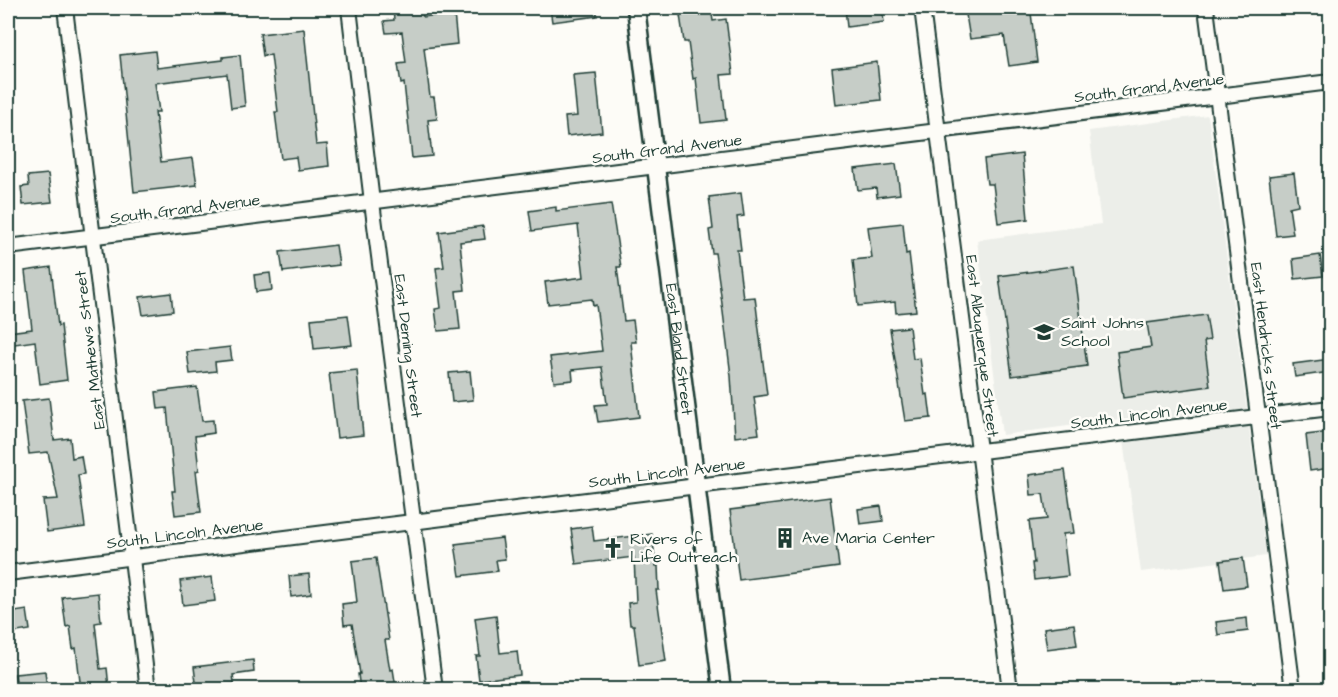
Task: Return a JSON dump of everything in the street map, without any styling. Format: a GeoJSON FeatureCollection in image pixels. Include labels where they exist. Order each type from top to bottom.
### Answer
{"type":"FeatureCollection","features":[{"type":"Feature","properties":{"kind":"street","name":"East Mathews Street"},"geometry":{"type":"LineString","coordinates":[[64,8],[148,690]]}},
{"type":"Feature","properties":{"kind":"street","name":"East Deming Street"},"geometry":{"type":"LineString","coordinates":[[349,8],[435,690]]}},
{"type":"Feature","properties":{"kind":"street","name":"East Bland Street"},"geometry":{"type":"LineString","coordinates":[[636,8],[722,690]]}},
{"type":"Feature","properties":{"kind":"street","name":"East Albuquerque Street"},"geometry":{"type":"LineString","coordinates":[[922,8],[1010,690]]}},
{"type":"Feature","properties":{"kind":"street","name":"East Hendricks Street"},"geometry":{"type":"LineString","coordinates":[[1206,8],[1293,690]]}},
{"type":"Feature","properties":{"kind":"street","name":"South Grand Avenue"},"geometry":{"type":"LineString","coordinates":[[8,247],[1330,82]]}},
{"type":"Feature","properties":{"kind":"street","name":"South Lincoln Avenue"},"geometry":{"type":"LineString","coordinates":[[8,573],[1330,408]]}},
{"type":"Feature","properties":{"kind":"shaded area"},"geometry":{"type":"Polygon","coordinates":[[[1208,115],[1266,556],[1141,572],[1120,419],[1002,435],[977,240],[1101,224],[1089,131],[1208,115]]]}},
{"type":"Feature","properties":{"kind":"building"},"geometry":{"type":"Polygon","coordinates":[[[393,8],[422,8],[423,17],[454,13],[457,44],[424,48],[430,97],[434,97],[437,119],[428,120],[432,156],[412,158],[404,83],[401,84],[398,64],[406,63],[402,32],[386,33],[384,21],[394,20],[393,8]]]}},
{"type":"Feature","properties":{"kind":"building"},"geometry":{"type":"Polygon","coordinates":[[[550,8],[597,8],[597,16],[552,22],[550,8]]]}},
{"type":"Feature","properties":{"kind":"building"},"geometry":{"type":"Polygon","coordinates":[[[679,8],[711,8],[713,21],[726,19],[733,74],[721,75],[726,120],[701,123],[696,78],[693,79],[688,42],[684,42],[679,8]]]}},
{"type":"Feature","properties":{"kind":"building"},"geometry":{"type":"Polygon","coordinates":[[[845,8],[882,8],[884,22],[847,27],[845,8]]]}},
{"type":"Feature","properties":{"kind":"building"},"geometry":{"type":"Polygon","coordinates":[[[965,8],[1022,8],[1022,14],[1031,13],[1037,62],[1009,66],[1004,35],[970,39],[965,8]]]}},
{"type":"Feature","properties":{"kind":"building"},"geometry":{"type":"Polygon","coordinates":[[[304,29],[316,145],[327,144],[329,166],[298,170],[296,157],[281,159],[271,55],[263,56],[260,34],[304,29]]]}},
{"type":"Feature","properties":{"kind":"building"},"geometry":{"type":"Polygon","coordinates":[[[155,51],[157,68],[223,60],[223,57],[240,55],[245,106],[231,108],[227,74],[155,83],[159,112],[155,112],[161,162],[193,158],[197,185],[134,192],[120,55],[155,51]]]}},
{"type":"Feature","properties":{"kind":"building"},"geometry":{"type":"Polygon","coordinates":[[[877,62],[881,100],[836,105],[832,68],[877,62]]]}},
{"type":"Feature","properties":{"kind":"building"},"geometry":{"type":"Polygon","coordinates":[[[596,73],[602,132],[567,136],[565,117],[577,116],[573,75],[596,73]]]}},
{"type":"Feature","properties":{"kind":"building"},"geometry":{"type":"Polygon","coordinates":[[[1022,154],[1028,219],[998,223],[993,184],[987,184],[984,159],[1022,154]]]}},
{"type":"Feature","properties":{"kind":"building"},"geometry":{"type":"Polygon","coordinates":[[[896,164],[900,194],[877,197],[876,188],[858,190],[855,169],[896,164]]]}},
{"type":"Feature","properties":{"kind":"building"},"geometry":{"type":"Polygon","coordinates":[[[1294,173],[1298,205],[1289,207],[1293,234],[1276,236],[1269,176],[1294,173]]]}},
{"type":"Feature","properties":{"kind":"building"},"geometry":{"type":"Polygon","coordinates":[[[48,174],[52,202],[23,205],[21,187],[29,186],[28,176],[48,174]]]}},
{"type":"Feature","properties":{"kind":"building"},"geometry":{"type":"Polygon","coordinates":[[[741,193],[744,216],[737,217],[741,250],[737,250],[743,298],[755,297],[767,395],[754,397],[759,434],[735,437],[731,376],[720,288],[709,230],[713,229],[709,197],[741,193]]]}},
{"type":"Feature","properties":{"kind":"building"},"geometry":{"type":"Polygon","coordinates":[[[611,204],[621,267],[617,267],[624,321],[633,320],[636,342],[631,342],[639,417],[598,422],[595,405],[607,404],[602,367],[572,370],[573,380],[554,382],[550,357],[602,351],[596,305],[593,306],[592,299],[548,304],[545,282],[584,277],[578,225],[532,231],[529,211],[556,207],[556,211],[611,204]]]}},
{"type":"Feature","properties":{"kind":"building"},"geometry":{"type":"Polygon","coordinates":[[[903,223],[916,311],[896,313],[895,302],[858,306],[853,260],[872,258],[868,227],[903,223]]]}},
{"type":"Feature","properties":{"kind":"building"},"geometry":{"type":"Polygon","coordinates":[[[483,226],[485,239],[460,242],[465,290],[456,291],[460,329],[438,331],[435,309],[441,308],[436,268],[444,267],[439,232],[483,226]]]}},
{"type":"Feature","properties":{"kind":"building"},"geometry":{"type":"Polygon","coordinates":[[[336,245],[339,265],[283,272],[280,252],[336,245]]]}},
{"type":"Feature","properties":{"kind":"building"},"geometry":{"type":"Polygon","coordinates":[[[1320,255],[1323,276],[1295,279],[1293,259],[1320,255]]]}},
{"type":"Feature","properties":{"kind":"building"},"geometry":{"type":"Polygon","coordinates":[[[1074,266],[1087,366],[1012,376],[999,276],[1074,266]]]}},
{"type":"Feature","properties":{"kind":"building"},"geometry":{"type":"Polygon","coordinates":[[[51,267],[67,380],[40,384],[35,341],[8,345],[8,332],[32,329],[25,271],[51,267]]]}},
{"type":"Feature","properties":{"kind":"building"},"geometry":{"type":"Polygon","coordinates":[[[270,273],[272,290],[256,292],[254,275],[270,273]]]}},
{"type":"Feature","properties":{"kind":"building"},"geometry":{"type":"Polygon","coordinates":[[[171,293],[173,311],[143,315],[140,297],[171,293]]]}},
{"type":"Feature","properties":{"kind":"building"},"geometry":{"type":"Polygon","coordinates":[[[348,315],[352,345],[314,349],[311,319],[348,315]]]}},
{"type":"Feature","properties":{"kind":"building"},"geometry":{"type":"Polygon","coordinates":[[[1206,315],[1210,340],[1204,341],[1210,386],[1123,398],[1117,352],[1151,347],[1147,323],[1206,315]]]}},
{"type":"Feature","properties":{"kind":"building"},"geometry":{"type":"Polygon","coordinates":[[[909,327],[913,359],[920,358],[931,418],[905,421],[890,329],[909,327]]]}},
{"type":"Feature","properties":{"kind":"building"},"geometry":{"type":"Polygon","coordinates":[[[230,347],[232,360],[215,362],[216,371],[190,374],[187,352],[230,347]]]}},
{"type":"Feature","properties":{"kind":"building"},"geometry":{"type":"Polygon","coordinates":[[[1330,359],[1330,372],[1295,377],[1293,364],[1330,359]]]}},
{"type":"Feature","properties":{"kind":"building"},"geometry":{"type":"Polygon","coordinates":[[[357,370],[363,435],[337,438],[329,373],[357,370]]]}},
{"type":"Feature","properties":{"kind":"building"},"geometry":{"type":"Polygon","coordinates":[[[470,371],[473,400],[452,402],[449,373],[470,371]]]}},
{"type":"Feature","properties":{"kind":"building"},"geometry":{"type":"Polygon","coordinates":[[[197,387],[202,421],[213,420],[214,433],[195,436],[201,512],[175,515],[167,408],[158,409],[156,392],[197,387]]]}},
{"type":"Feature","properties":{"kind":"building"},"geometry":{"type":"Polygon","coordinates":[[[49,398],[54,440],[70,438],[72,458],[81,456],[84,474],[78,475],[85,527],[47,532],[43,500],[58,499],[48,452],[29,454],[22,401],[49,398]]]}},
{"type":"Feature","properties":{"kind":"building"},"geometry":{"type":"Polygon","coordinates":[[[1330,432],[1330,468],[1310,471],[1306,435],[1330,432]]]}},
{"type":"Feature","properties":{"kind":"building"},"geometry":{"type":"Polygon","coordinates":[[[1065,470],[1074,533],[1063,534],[1068,576],[1034,580],[1029,521],[1047,519],[1043,494],[1031,495],[1029,475],[1065,470]]]}},
{"type":"Feature","properties":{"kind":"building","name":"Ave Maria Center"},"geometry":{"type":"Polygon","coordinates":[[[830,497],[839,567],[739,580],[730,510],[830,497]]]}},
{"type":"Feature","properties":{"kind":"building"},"geometry":{"type":"Polygon","coordinates":[[[881,506],[883,521],[860,524],[858,509],[881,506]]]}},
{"type":"Feature","properties":{"kind":"building"},"geometry":{"type":"Polygon","coordinates":[[[592,526],[594,541],[652,534],[656,566],[658,566],[659,590],[656,590],[666,661],[639,665],[634,625],[630,625],[628,603],[636,602],[634,557],[576,564],[571,529],[592,526]]]}},
{"type":"Feature","properties":{"kind":"building"},"geometry":{"type":"Polygon","coordinates":[[[502,538],[505,559],[496,560],[498,571],[460,576],[455,544],[502,538]]]}},
{"type":"Feature","properties":{"kind":"building"},"geometry":{"type":"Polygon","coordinates":[[[376,558],[389,640],[385,640],[390,670],[393,669],[396,688],[360,690],[358,674],[360,674],[352,624],[344,625],[342,604],[357,602],[352,561],[376,558]]]}},
{"type":"Feature","properties":{"kind":"building"},"geometry":{"type":"Polygon","coordinates":[[[1243,558],[1247,586],[1224,589],[1220,561],[1243,558]]]}},
{"type":"Feature","properties":{"kind":"building"},"geometry":{"type":"Polygon","coordinates":[[[309,574],[311,594],[291,597],[289,576],[309,574]]]}},
{"type":"Feature","properties":{"kind":"building"},"geometry":{"type":"Polygon","coordinates":[[[212,577],[215,601],[183,605],[180,581],[212,577]]]}},
{"type":"Feature","properties":{"kind":"building"},"geometry":{"type":"Polygon","coordinates":[[[98,593],[101,622],[95,623],[100,669],[107,668],[109,688],[81,690],[76,648],[73,649],[70,626],[66,627],[62,597],[98,593]]]}},
{"type":"Feature","properties":{"kind":"building"},"geometry":{"type":"Polygon","coordinates":[[[27,610],[30,630],[11,633],[8,613],[27,610]]]}},
{"type":"Feature","properties":{"kind":"building"},"geometry":{"type":"Polygon","coordinates":[[[496,615],[500,653],[517,651],[520,675],[479,680],[476,656],[480,656],[475,618],[496,615]]]}},
{"type":"Feature","properties":{"kind":"building"},"geometry":{"type":"Polygon","coordinates":[[[1247,618],[1248,631],[1218,635],[1216,622],[1247,618]]]}},
{"type":"Feature","properties":{"kind":"building"},"geometry":{"type":"Polygon","coordinates":[[[1074,624],[1077,645],[1047,649],[1044,628],[1074,624]]]}},
{"type":"Feature","properties":{"kind":"building"},"geometry":{"type":"Polygon","coordinates":[[[253,660],[254,672],[233,675],[235,690],[197,690],[194,667],[253,660]]]}},
{"type":"Feature","properties":{"kind":"building"},"geometry":{"type":"Polygon","coordinates":[[[45,671],[47,690],[17,690],[15,674],[45,671]]]}},
{"type":"Feature","properties":{"kind":"place","name":"Saint Johns School"},"geometry":{"type":"Point","coordinates":[1044,332]}},
{"type":"Feature","properties":{"kind":"place","name":"Ave Maria Center"},"geometry":{"type":"Point","coordinates":[785,538]}},
{"type":"Feature","properties":{"kind":"place","name":"Rivers of Life Outreach"},"geometry":{"type":"Point","coordinates":[613,548]}}]}
